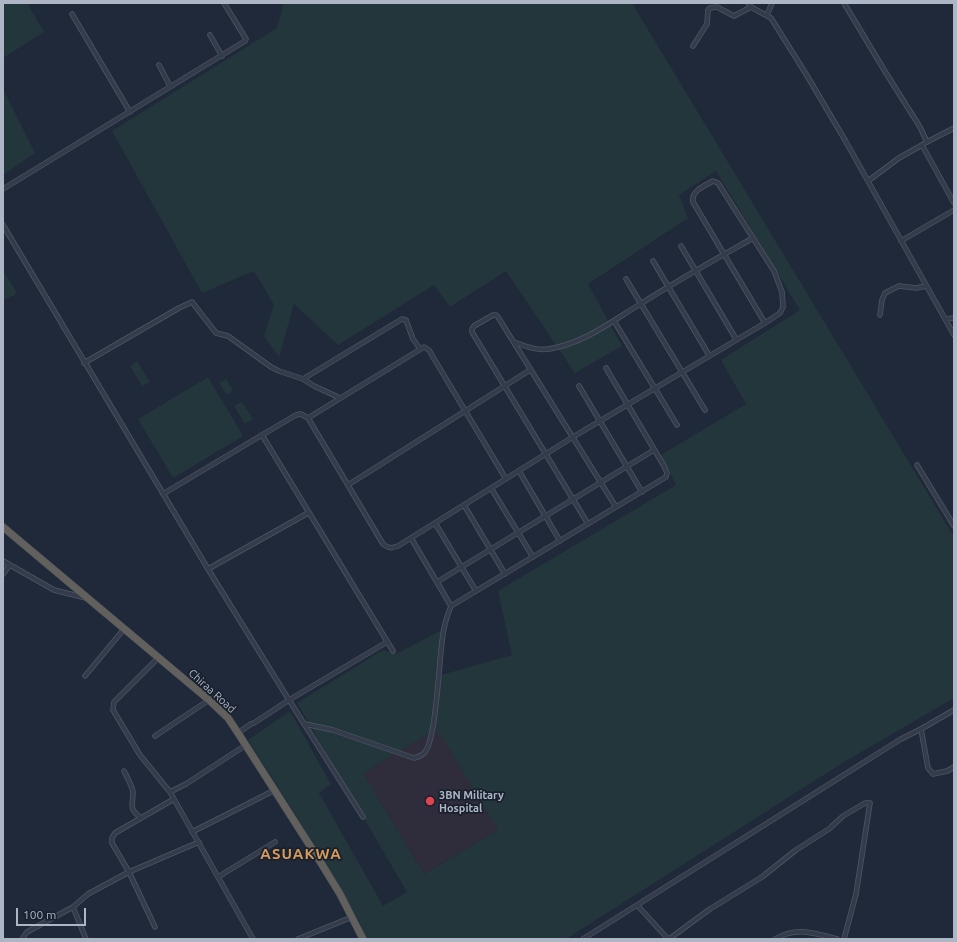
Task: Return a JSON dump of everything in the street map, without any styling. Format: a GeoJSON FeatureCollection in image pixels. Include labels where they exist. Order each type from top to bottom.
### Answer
{"type":"FeatureCollection","features":[{"type":"Feature","properties":{"kind":"highway","name":"Chiraa Road"},"geometry":{"type":"LineString","coordinates":[[3,527],[209,700],[228,718],[314,851],[340,894],[363,939]]}},
{"type":"Feature","properties":{"kind":"street"},"geometry":{"type":"LineString","coordinates":[[3,189],[246,40],[224,3]]}},
{"type":"Feature","properties":{"kind":"street"},"geometry":{"type":"LineString","coordinates":[[766,15],[772,3]]}},
{"type":"Feature","properties":{"kind":"street"},"geometry":{"type":"LineString","coordinates":[[844,3],[920,127],[927,142]]}},
{"type":"Feature","properties":{"kind":"street"},"geometry":{"type":"LineString","coordinates":[[692,46],[706,24],[708,10],[710,8],[717,7],[734,16],[749,5],[771,18],[806,74],[868,181],[954,335]]}},
{"type":"Feature","properties":{"kind":"street"},"geometry":{"type":"LineString","coordinates":[[72,14],[130,112]]}},
{"type":"Feature","properties":{"kind":"street"},"geometry":{"type":"LineString","coordinates":[[210,35],[222,56]]}},
{"type":"Feature","properties":{"kind":"street"},"geometry":{"type":"LineString","coordinates":[[159,65],[170,86]]}},
{"type":"Feature","properties":{"kind":"street"},"geometry":{"type":"LineString","coordinates":[[868,181],[900,158],[954,128]]}},
{"type":"Feature","properties":{"kind":"street"},"geometry":{"type":"LineString","coordinates":[[922,145],[954,203]]}},
{"type":"Feature","properties":{"kind":"street"},"geometry":{"type":"LineString","coordinates":[[163,494],[296,415],[301,414],[308,418],[383,544],[392,548],[411,538],[627,404],[655,388],[709,355],[765,322],[780,313],[784,301],[774,271],[718,183],[713,180],[694,193],[692,197],[693,202],[765,322]]}},
{"type":"Feature","properties":{"kind":"street"},"geometry":{"type":"LineString","coordinates":[[901,241],[954,210]]}},
{"type":"Feature","properties":{"kind":"street"},"geometry":{"type":"LineString","coordinates":[[3,225],[208,569],[363,817]]}},
{"type":"Feature","properties":{"kind":"street"},"geometry":{"type":"LineString","coordinates":[[513,342],[532,348],[548,350],[575,343],[753,238]]}},
{"type":"Feature","properties":{"kind":"street"},"geometry":{"type":"LineString","coordinates":[[681,246],[736,339]]}},
{"type":"Feature","properties":{"kind":"street"},"geometry":{"type":"LineString","coordinates":[[653,261],[709,355]]}},
{"type":"Feature","properties":{"kind":"street"},"geometry":{"type":"LineString","coordinates":[[626,279],[683,371],[705,410]]}},
{"type":"Feature","properties":{"kind":"street"},"geometry":{"type":"LineString","coordinates":[[880,315],[882,300],[885,293],[899,286],[916,288],[926,286]]}},
{"type":"Feature","properties":{"kind":"street"},"geometry":{"type":"LineString","coordinates":[[84,363],[192,302],[212,330],[216,333],[228,336],[279,372],[303,379],[314,386],[340,398]]}},
{"type":"Feature","properties":{"kind":"street"},"geometry":{"type":"LineString","coordinates":[[588,524],[472,332],[472,329],[493,315],[496,315],[616,507]]}},
{"type":"Feature","properties":{"kind":"street"},"geometry":{"type":"LineString","coordinates":[[945,319],[954,318]]}},
{"type":"Feature","properties":{"kind":"street"},"geometry":{"type":"LineString","coordinates":[[303,379],[402,319],[406,320],[413,339],[420,349]]}},
{"type":"Feature","properties":{"kind":"street"},"geometry":{"type":"LineString","coordinates":[[614,321],[678,425]]}},
{"type":"Feature","properties":{"kind":"street"},"geometry":{"type":"LineString","coordinates":[[308,418],[424,347],[429,350],[506,479]]}},
{"type":"Feature","properties":{"kind":"street"},"geometry":{"type":"LineString","coordinates":[[305,724],[333,730],[414,758],[425,753],[429,744],[434,715],[442,641],[447,616],[451,606],[666,477],[667,473],[664,466],[606,368]]}},
{"type":"Feature","properties":{"kind":"street"},"geometry":{"type":"LineString","coordinates":[[348,485],[530,370]]}},
{"type":"Feature","properties":{"kind":"street"},"geometry":{"type":"LineString","coordinates":[[579,386],[642,492]]}},
{"type":"Feature","properties":{"kind":"street"},"geometry":{"type":"LineString","coordinates":[[262,436],[392,651]]}},
{"type":"Feature","properties":{"kind":"street"},"geometry":{"type":"LineString","coordinates":[[437,582],[654,450]]}},
{"type":"Feature","properties":{"kind":"street"},"geometry":{"type":"LineString","coordinates":[[917,464],[954,526]]}},
{"type":"Feature","properties":{"kind":"street"},"geometry":{"type":"LineString","coordinates":[[519,471],[560,540]]}},
{"type":"Feature","properties":{"kind":"street"},"geometry":{"type":"LineString","coordinates":[[491,488],[533,557]]}},
{"type":"Feature","properties":{"kind":"street"},"geometry":{"type":"LineString","coordinates":[[464,505],[505,574]]}},
{"type":"Feature","properties":{"kind":"street"},"geometry":{"type":"LineString","coordinates":[[208,569],[308,513]]}},
{"type":"Feature","properties":{"kind":"street"},"geometry":{"type":"LineString","coordinates":[[435,523],[476,591]]}},
{"type":"Feature","properties":{"kind":"street"},"geometry":{"type":"LineString","coordinates":[[411,538],[451,606]]}},
{"type":"Feature","properties":{"kind":"street"},"geometry":{"type":"LineString","coordinates":[[3,561],[9,566],[54,590],[88,599]]}},
{"type":"Feature","properties":{"kind":"street"},"geometry":{"type":"LineString","coordinates":[[3,574],[9,566]]}},
{"type":"Feature","properties":{"kind":"street"},"geometry":{"type":"LineString","coordinates":[[85,676],[124,629]]}},
{"type":"Feature","properties":{"kind":"street"},"geometry":{"type":"LineString","coordinates":[[238,733],[289,700],[387,642]]}},
{"type":"Feature","properties":{"kind":"street"},"geometry":{"type":"LineString","coordinates":[[158,658],[114,702],[112,706],[116,716],[140,755],[170,792],[252,939]]}},
{"type":"Feature","properties":{"kind":"street"},"geometry":{"type":"LineString","coordinates":[[156,736],[209,700]]}},
{"type":"Feature","properties":{"kind":"street"},"geometry":{"type":"LineString","coordinates":[[583,939],[638,906],[674,881],[894,743],[954,710]]}},
{"type":"Feature","properties":{"kind":"street"},"geometry":{"type":"LineString","coordinates":[[921,729],[928,768],[933,774],[947,771],[954,767]]}},
{"type":"Feature","properties":{"kind":"street"},"geometry":{"type":"LineString","coordinates":[[170,792],[186,784],[246,745]]}},
{"type":"Feature","properties":{"kind":"street"},"geometry":{"type":"LineString","coordinates":[[124,771],[133,791],[131,805],[136,814],[141,818]]}},
{"type":"Feature","properties":{"kind":"street"},"geometry":{"type":"LineString","coordinates":[[192,832],[275,790]]}},
{"type":"Feature","properties":{"kind":"street"},"geometry":{"type":"LineString","coordinates":[[155,927],[129,872],[112,843],[112,838],[115,833],[174,799]]}},
{"type":"Feature","properties":{"kind":"street"},"geometry":{"type":"LineString","coordinates":[[638,906],[668,939],[710,909],[762,876],[796,850],[865,803],[870,804],[856,894],[844,939]]}},
{"type":"Feature","properties":{"kind":"street"},"geometry":{"type":"LineString","coordinates":[[22,939],[27,932],[73,907],[88,894],[129,872],[199,842]]}},
{"type":"Feature","properties":{"kind":"street"},"geometry":{"type":"LineString","coordinates":[[218,877],[275,842]]}},
{"type":"Feature","properties":{"kind":"street"},"geometry":{"type":"LineString","coordinates":[[73,907],[86,939]]}},
{"type":"Feature","properties":{"kind":"street"},"geometry":{"type":"LineString","coordinates":[[298,939],[352,917]]}},
{"type":"Feature","properties":{"kind":"street"},"geometry":{"type":"LineString","coordinates":[[775,939],[793,931],[809,932],[837,939]]}},
{"type":"Feature","properties":{"kind":"shaded area","name":"3BN Military Hospital"},"geometry":{"type":"Polygon","coordinates":[[[437,728],[498,830],[424,874],[363,773],[437,728]]]}},
{"type":"Feature","properties":{"kind":"green space"},"geometry":{"type":"Polygon","coordinates":[[[3,3],[27,3],[44,32],[3,58],[3,3]]]}},
{"type":"Feature","properties":{"kind":"green space"},"geometry":{"type":"Polygon","coordinates":[[[284,3],[632,3],[954,537],[954,698],[844,762],[566,939],[367,939],[357,917],[297,817],[248,740],[290,711],[331,784],[319,793],[383,906],[407,892],[297,703],[383,650],[396,654],[442,630],[441,675],[512,655],[498,591],[676,485],[661,455],[746,404],[721,360],[800,310],[716,171],[679,195],[688,218],[588,284],[622,346],[575,373],[506,271],[450,307],[434,285],[338,345],[294,304],[279,357],[264,336],[274,305],[254,271],[202,293],[112,131],[277,28],[284,3]],[[437,729],[363,773],[424,874],[498,830],[437,729]]]}},
{"type":"Feature","properties":{"kind":"green space"},"geometry":{"type":"Polygon","coordinates":[[[3,89],[35,153],[3,175],[3,89]]]}},
{"type":"Feature","properties":{"kind":"green space"},"geometry":{"type":"Polygon","coordinates":[[[3,270],[17,293],[3,301],[3,270]]]}},
{"type":"Feature","properties":{"kind":"green space"},"geometry":{"type":"Polygon","coordinates":[[[137,361],[150,382],[142,386],[130,366],[137,361]]]}},
{"type":"Feature","properties":{"kind":"green space"},"geometry":{"type":"Polygon","coordinates":[[[208,377],[243,436],[173,478],[138,419],[208,377]]]}},
{"type":"Feature","properties":{"kind":"green space"},"geometry":{"type":"Polygon","coordinates":[[[226,379],[233,390],[227,395],[219,383],[226,379]]]}},
{"type":"Feature","properties":{"kind":"green space"},"geometry":{"type":"Polygon","coordinates":[[[242,402],[253,419],[245,424],[234,406],[242,402]]]}},
{"type":"Feature","properties":{"kind":"place","name":"3BN Military Hospital"},"geometry":{"type":"Point","coordinates":[430,801]}},
{"type":"Feature","properties":{"kind":"district","name":"ASUAKWA"},"geometry":{"type":"Point","coordinates":[301,854]}}]}
